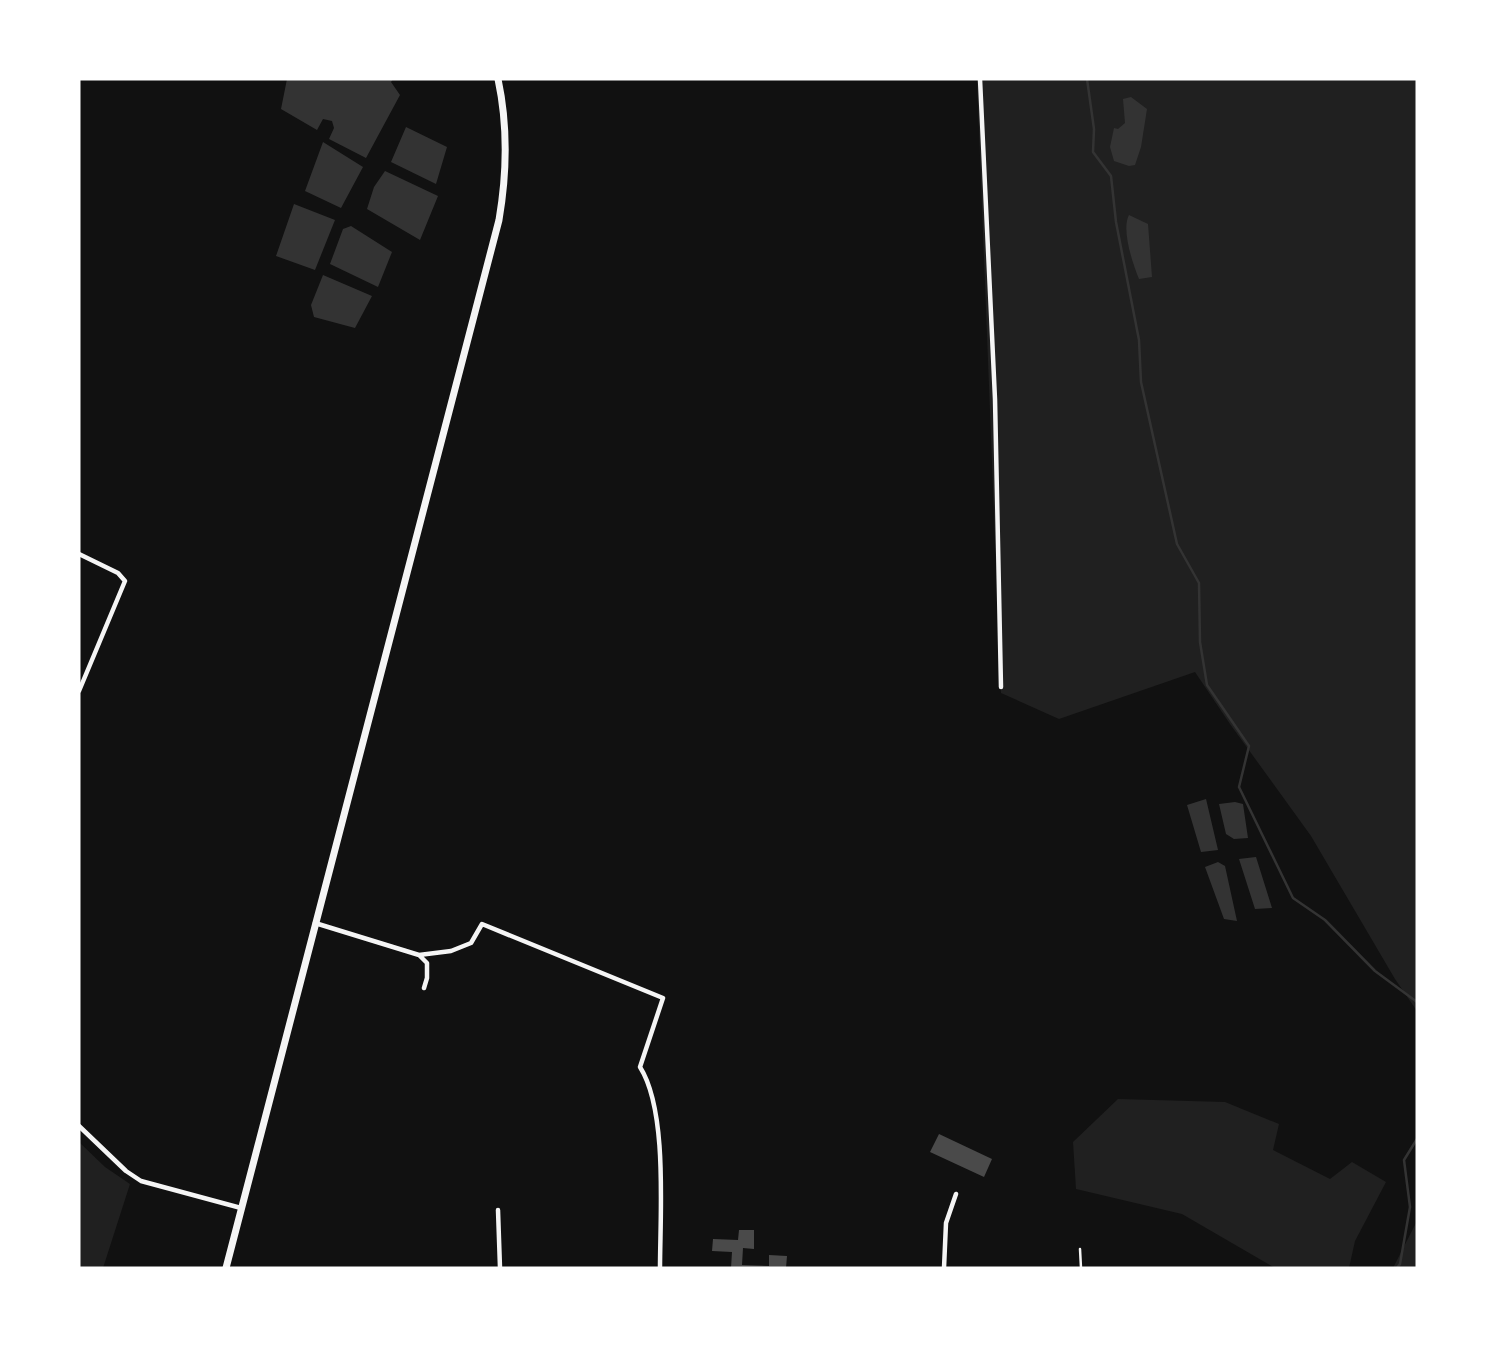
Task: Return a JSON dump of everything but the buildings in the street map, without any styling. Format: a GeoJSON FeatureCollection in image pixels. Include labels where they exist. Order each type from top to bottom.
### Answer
{"type":"FeatureCollection","features":[{"type":"Feature","properties":{"kind":"main road"},"geometry":{"type":"LineString","coordinates":[[226,1268],[499,220],[505,159],[502,99],[498,79]]}},
{"type":"Feature","properties":{"kind":"street"},"geometry":{"type":"LineString","coordinates":[[981,79],[995,399],[1000,687]]}},
{"type":"Feature","properties":{"kind":"street"},"geometry":{"type":"LineString","coordinates":[[79,554],[118,573],[125,581],[79,691]]}},
{"type":"Feature","properties":{"kind":"street"},"geometry":{"type":"LineString","coordinates":[[315,923],[419,955],[451,951],[471,943],[482,924],[663,998],[640,1067],[647,1078],[657,1123],[660,1268]]}},
{"type":"Feature","properties":{"kind":"street"},"geometry":{"type":"LineString","coordinates":[[419,955],[427,963],[424,988]]}},
{"type":"Feature","properties":{"kind":"street"},"geometry":{"type":"LineString","coordinates":[[79,1126],[126,1171],[141,1181],[241,1208]]}},
{"type":"Feature","properties":{"kind":"street"},"geometry":{"type":"LineString","coordinates":[[944,1268],[946,1223],[956,1194]]}},
{"type":"Feature","properties":{"kind":"street"},"geometry":{"type":"LineString","coordinates":[[498,1210],[500,1268]]}},
{"type":"Feature","properties":{"kind":"lane"},"geometry":{"type":"LineString","coordinates":[[1080,1249],[1081,1268]]}},
{"type":"Feature","properties":{"kind":"shaded area"},"geometry":{"type":"Polygon","coordinates":[[[287,79],[393,79],[391,82],[400,95],[366,158],[329,139],[334,128],[332,121],[323,119],[317,130],[281,109],[287,79]]]}},
{"type":"Feature","properties":{"kind":"shaded area"},"geometry":{"type":"Polygon","coordinates":[[[977,79],[1417,79],[1417,1011],[1395,979],[1311,836],[1195,672],[1059,719],[1001,693],[977,79]]]}},
{"type":"Feature","properties":{"kind":"shaded area"},"geometry":{"type":"Polygon","coordinates":[[[1131,97],[1147,109],[1141,147],[1135,165],[1129,166],[1114,161],[1110,147],[1114,128],[1118,129],[1125,123],[1123,99],[1131,97]]]}},
{"type":"Feature","properties":{"kind":"shaded area"},"geometry":{"type":"Polygon","coordinates":[[[406,127],[447,147],[436,184],[391,162],[406,127]]]}},
{"type":"Feature","properties":{"kind":"shaded area"},"geometry":{"type":"Polygon","coordinates":[[[323,142],[363,167],[341,208],[305,191],[323,142]]]}},
{"type":"Feature","properties":{"kind":"shaded area"},"geometry":{"type":"Polygon","coordinates":[[[385,171],[438,196],[420,240],[367,209],[374,187],[385,171]]]}},
{"type":"Feature","properties":{"kind":"shaded area"},"geometry":{"type":"Polygon","coordinates":[[[294,204],[335,220],[315,270],[276,256],[294,204]]]}},
{"type":"Feature","properties":{"kind":"shaded area"},"geometry":{"type":"Polygon","coordinates":[[[1129,215],[1148,224],[1152,277],[1139,279],[1127,238],[1129,215]]]}},
{"type":"Feature","properties":{"kind":"shaded area"},"geometry":{"type":"Polygon","coordinates":[[[351,226],[392,252],[378,287],[330,264],[343,229],[351,226]]]}},
{"type":"Feature","properties":{"kind":"shaded area"},"geometry":{"type":"Polygon","coordinates":[[[323,275],[372,296],[355,328],[314,317],[311,305],[323,275]]]}},
{"type":"Feature","properties":{"kind":"shaded area"},"geometry":{"type":"Polygon","coordinates":[[[1206,799],[1218,850],[1201,852],[1187,805],[1206,799]]]}},
{"type":"Feature","properties":{"kind":"shaded area"},"geometry":{"type":"Polygon","coordinates":[[[1219,804],[1243,804],[1248,838],[1234,839],[1226,834],[1219,804]]]}},
{"type":"Feature","properties":{"kind":"shaded area"},"geometry":{"type":"Polygon","coordinates":[[[1256,857],[1272,908],[1255,909],[1239,859],[1256,857]]]}},
{"type":"Feature","properties":{"kind":"shaded area"},"geometry":{"type":"Polygon","coordinates":[[[1218,862],[1225,866],[1237,921],[1224,919],[1205,867],[1218,862]]]}},
{"type":"Feature","properties":{"kind":"shaded area"},"geometry":{"type":"Polygon","coordinates":[[[1118,1099],[1225,1102],[1279,1124],[1273,1150],[1330,1179],[1352,1162],[1386,1182],[1355,1241],[1349,1268],[1275,1268],[1182,1214],[1076,1189],[1073,1142],[1118,1099]]]}},
{"type":"Feature","properties":{"kind":"shaded area"},"geometry":{"type":"Polygon","coordinates":[[[79,1142],[105,1167],[130,1184],[103,1268],[79,1268],[79,1142]]]}},
{"type":"Feature","properties":{"kind":"shaded area"},"geometry":{"type":"Polygon","coordinates":[[[1417,1221],[1417,1268],[1393,1268],[1417,1221]]]}},
{"type":"Feature","properties":{"kind":"waterway"},"geometry":{"type":"LineString","coordinates":[[1087,79],[1094,129],[1093,152],[1111,176],[1116,222],[1139,340],[1141,382],[1177,544],[1199,583],[1200,642],[1207,685],[1249,746],[1239,787],[1293,898],[1325,920],[1375,971],[1417,1002]]}},
{"type":"Feature","properties":{"kind":"waterway"},"geometry":{"type":"LineString","coordinates":[[1397,1268],[1400,1264],[1410,1207],[1404,1160],[1417,1139]]}}]}
